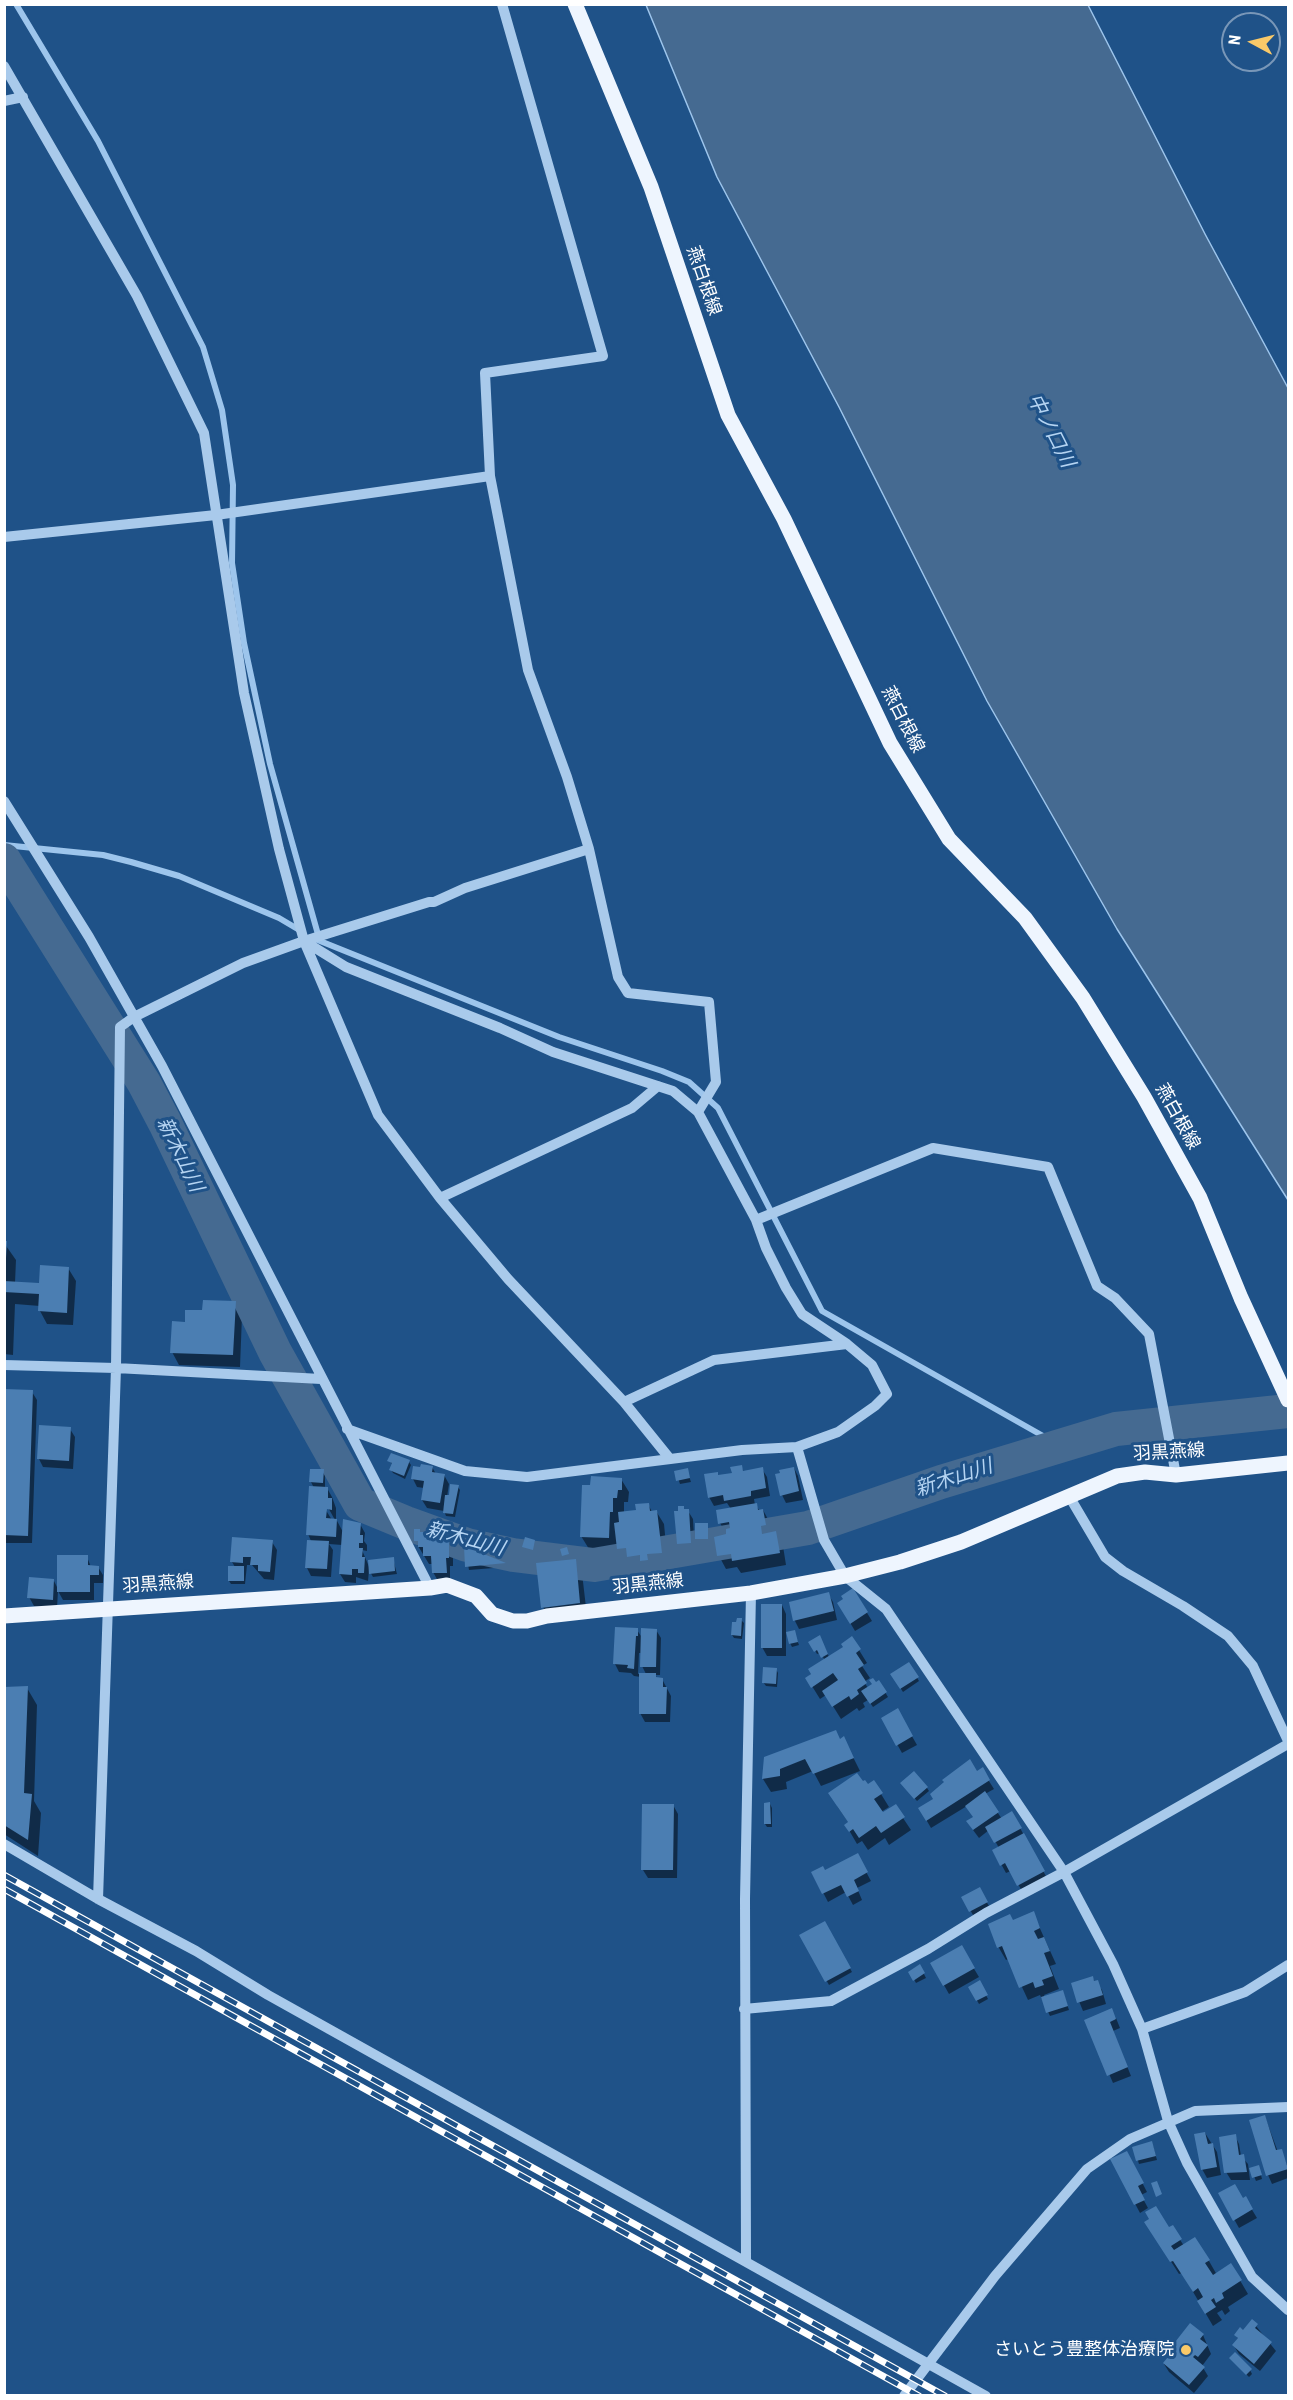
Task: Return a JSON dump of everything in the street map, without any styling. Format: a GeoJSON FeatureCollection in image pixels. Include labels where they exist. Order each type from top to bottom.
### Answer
{"type":"FeatureCollection","features":[{"type":"Feature","properties":{"kind":"main road","name":"燕白根線"},"geometry":{"type":"LineString","coordinates":[[575,4],[651,187],[728,415],[784,519],[890,743],[949,839],[1025,918],[1083,998],[1144,1097],[1200,1198],[1241,1298],[1288,1400]]}},
{"type":"Feature","properties":{"kind":"main road","name":"羽黒燕線"},"geometry":{"type":"LineString","coordinates":[[4,1616],[430,1588],[447,1585],[476,1596],[492,1614],[513,1621],[751,1593],[900,1562],[962,1542],[1117,1476],[1145,1472],[1176,1475],[1288,1463]]}},
{"type":"Feature","properties":{"kind":"street"},"geometry":{"type":"LineString","coordinates":[[502,4],[603,356],[485,373],[490,476],[528,670],[567,777],[589,849],[618,976],[628,993],[709,1002],[716,1082],[698,1112]]}},
{"type":"Feature","properties":{"kind":"street"},"geometry":{"type":"LineString","coordinates":[[4,66],[137,296],[204,433],[244,693],[279,849],[304,941],[378,1115],[440,1198],[508,1279],[624,1402],[670,1459]]}},
{"type":"Feature","properties":{"kind":"street"},"geometry":{"type":"LineString","coordinates":[[4,101],[23,97]]}},
{"type":"Feature","properties":{"kind":"street"},"geometry":{"type":"LineString","coordinates":[[4,537],[216,515],[490,476]]}},
{"type":"Feature","properties":{"kind":"street"},"geometry":{"type":"LineString","coordinates":[[4,801],[89,937],[162,1065],[430,1588]]}},
{"type":"Feature","properties":{"kind":"street"},"geometry":{"type":"LineString","coordinates":[[98,1899],[116,1368],[120,1027],[134,1017],[243,963],[304,941],[434,902],[465,888],[589,849]]}},
{"type":"Feature","properties":{"kind":"street"},"geometry":{"type":"LineString","coordinates":[[304,941],[346,967],[500,1028],[553,1052],[673,1090],[698,1112],[756,1220],[766,1248],[802,1314],[847,1344],[872,1365],[887,1394],[875,1406],[838,1432],[797,1447],[670,1459],[527,1477],[465,1471],[347,1429]]}},
{"type":"Feature","properties":{"kind":"street"},"geometry":{"type":"LineString","coordinates":[[440,1198],[632,1108],[658,1086]]}},
{"type":"Feature","properties":{"kind":"street"},"geometry":{"type":"LineString","coordinates":[[756,1220],[933,1148],[1048,1167],[1097,1286],[1115,1299],[1149,1334],[1176,1475]]}},
{"type":"Feature","properties":{"kind":"street"},"geometry":{"type":"LineString","coordinates":[[624,1402],[714,1360],[847,1344]]}},
{"type":"Feature","properties":{"kind":"street"},"geometry":{"type":"LineString","coordinates":[[4,1365],[116,1368],[321,1379]]}},
{"type":"Feature","properties":{"kind":"street"},"geometry":{"type":"LineString","coordinates":[[797,1447],[824,1540],[845,1575],[886,1610],[1064,1872],[1113,1964],[1143,2029],[1168,2121],[1187,2163],[1252,2277],[1288,2310]]}},
{"type":"Feature","properties":{"kind":"street"},"geometry":{"type":"LineString","coordinates":[[744,2009],[831,2001],[928,1949],[986,1913],[1064,1872],[1288,1743],[1253,1666],[1228,1636],[1183,1606],[1123,1571],[1105,1557],[1069,1496]]}},
{"type":"Feature","properties":{"kind":"street"},"geometry":{"type":"LineString","coordinates":[[746,2260],[744,2009],[751,1593]]}},
{"type":"Feature","properties":{"kind":"street"},"geometry":{"type":"LineString","coordinates":[[4,1844],[98,1899],[196,1951],[279,2001],[986,2396]]}},
{"type":"Feature","properties":{"kind":"street"},"geometry":{"type":"LineString","coordinates":[[1143,2029],[1245,1992],[1288,1965]]}},
{"type":"Feature","properties":{"kind":"street"},"geometry":{"type":"LineString","coordinates":[[904,2396],[995,2276],[1087,2169],[1130,2139],[1195,2111],[1288,2107]]}},
{"type":"Feature","properties":{"kind":"water","name":"中ノ口川"},"geometry":{"type":"Polygon","coordinates":[[[646,5],[1088,5],[1205,234],[1288,388],[1288,1200],[1117,929],[987,701],[839,407],[717,177],[646,5]]]}},
{"type":"Feature","properties":{"kind":"building"},"geometry":{"type":"Polygon","coordinates":[[[4,1241],[7,1241],[6,1258],[4,1258],[4,1241]]]}},
{"type":"Feature","properties":{"kind":"building"},"geometry":{"type":"Polygon","coordinates":[[[40,1265],[69,1267],[67,1313],[38,1311],[39,1294],[4,1292],[4,1281],[39,1283],[40,1265]]]}},
{"type":"Feature","properties":{"kind":"building"},"geometry":{"type":"Polygon","coordinates":[[[203,1300],[236,1301],[233,1355],[170,1353],[172,1321],[185,1322],[185,1310],[202,1310],[203,1300]]]}},
{"type":"Feature","properties":{"kind":"building"},"geometry":{"type":"Polygon","coordinates":[[[4,1389],[33,1390],[28,1536],[4,1535],[4,1389]]]}},
{"type":"Feature","properties":{"kind":"building"},"geometry":{"type":"Polygon","coordinates":[[[39,1425],[71,1427],[69,1461],[37,1459],[39,1425]]]}},
{"type":"Feature","properties":{"kind":"building"},"geometry":{"type":"Polygon","coordinates":[[[391,1453],[410,1460],[404,1476],[389,1470],[392,1463],[387,1461],[391,1453]]]}},
{"type":"Feature","properties":{"kind":"building"},"geometry":{"type":"Polygon","coordinates":[[[421,1464],[433,1466],[432,1472],[445,1474],[440,1503],[421,1500],[424,1481],[411,1479],[413,1466],[420,1467],[421,1464]]]}},
{"type":"Feature","properties":{"kind":"building"},"geometry":{"type":"Polygon","coordinates":[[[742,1465],[743,1471],[763,1467],[766,1488],[751,1491],[751,1496],[724,1501],[723,1495],[708,1498],[704,1474],[732,1473],[730,1467],[742,1465]]]}},
{"type":"Feature","properties":{"kind":"building"},"geometry":{"type":"Polygon","coordinates":[[[794,1467],[799,1491],[780,1496],[775,1474],[780,1473],[779,1470],[794,1467]]]}},
{"type":"Feature","properties":{"kind":"building"},"geometry":{"type":"Polygon","coordinates":[[[688,1468],[690,1478],[676,1481],[674,1471],[688,1468]]]}},
{"type":"Feature","properties":{"kind":"building"},"geometry":{"type":"Polygon","coordinates":[[[310,1469],[324,1469],[323,1483],[309,1482],[310,1469]]]}},
{"type":"Feature","properties":{"kind":"building"},"geometry":{"type":"Polygon","coordinates":[[[591,1476],[622,1478],[622,1490],[618,1490],[617,1498],[613,1498],[609,1538],[580,1537],[582,1485],[590,1485],[591,1476]]]}},
{"type":"Feature","properties":{"kind":"building"},"geometry":{"type":"Polygon","coordinates":[[[450,1484],[459,1485],[453,1514],[443,1513],[445,1495],[449,1495],[450,1484]]]}},
{"type":"Feature","properties":{"kind":"building"},"geometry":{"type":"Polygon","coordinates":[[[309,1486],[328,1487],[328,1498],[332,1498],[332,1510],[327,1509],[326,1518],[337,1519],[336,1537],[306,1535],[309,1486]]]}},
{"type":"Feature","properties":{"kind":"building"},"geometry":{"type":"Polygon","coordinates":[[[649,1503],[650,1511],[657,1510],[662,1553],[647,1554],[648,1560],[640,1561],[640,1555],[627,1557],[626,1548],[617,1549],[614,1523],[619,1522],[618,1512],[636,1510],[635,1504],[649,1503]]]}},
{"type":"Feature","properties":{"kind":"building"},"geometry":{"type":"Polygon","coordinates":[[[757,1503],[758,1510],[763,1509],[766,1525],[761,1526],[762,1534],[776,1531],[780,1553],[732,1561],[731,1554],[717,1556],[714,1537],[726,1534],[726,1529],[730,1528],[729,1522],[718,1524],[716,1510],[757,1503]]]}},
{"type":"Feature","properties":{"kind":"building"},"geometry":{"type":"Polygon","coordinates":[[[678,1506],[689,1509],[691,1543],[677,1544],[674,1511],[678,1511],[678,1506]]]}},
{"type":"Feature","properties":{"kind":"building"},"geometry":{"type":"Polygon","coordinates":[[[343,1519],[361,1523],[360,1535],[363,1535],[363,1543],[359,1543],[359,1548],[363,1548],[362,1557],[365,1557],[364,1573],[358,1573],[358,1569],[352,1569],[352,1575],[339,1574],[343,1519]]]}},
{"type":"Feature","properties":{"kind":"building"},"geometry":{"type":"Polygon","coordinates":[[[695,1523],[708,1523],[708,1539],[695,1539],[695,1523]]]}},
{"type":"Feature","properties":{"kind":"building"},"geometry":{"type":"Polygon","coordinates":[[[414,1529],[420,1529],[420,1532],[441,1532],[441,1536],[449,1536],[449,1558],[446,1558],[447,1573],[432,1573],[431,1556],[423,1556],[423,1547],[418,1547],[418,1541],[414,1541],[414,1529]]]}},
{"type":"Feature","properties":{"kind":"building"},"geometry":{"type":"Polygon","coordinates":[[[232,1537],[273,1540],[270,1572],[258,1571],[258,1565],[250,1565],[251,1557],[243,1557],[243,1563],[230,1562],[232,1537]]]}},
{"type":"Feature","properties":{"kind":"building"},"geometry":{"type":"Polygon","coordinates":[[[525,1537],[535,1540],[533,1550],[522,1547],[525,1537]]]}},
{"type":"Feature","properties":{"kind":"building"},"geometry":{"type":"Polygon","coordinates":[[[307,1540],[329,1541],[327,1569],[305,1568],[307,1540]]]}},
{"type":"Feature","properties":{"kind":"building"},"geometry":{"type":"Polygon","coordinates":[[[464,1546],[506,1563],[465,1567],[464,1546]]]}},
{"type":"Feature","properties":{"kind":"building"},"geometry":{"type":"Polygon","coordinates":[[[567,1547],[569,1554],[562,1556],[560,1549],[567,1547]]]}},
{"type":"Feature","properties":{"kind":"building"},"geometry":{"type":"Polygon","coordinates":[[[57,1555],[88,1555],[88,1565],[99,1566],[99,1575],[90,1575],[90,1592],[57,1592],[57,1555]]]}},
{"type":"Feature","properties":{"kind":"building"},"geometry":{"type":"Polygon","coordinates":[[[394,1557],[395,1571],[369,1574],[368,1560],[394,1557]]]}},
{"type":"Feature","properties":{"kind":"building"},"geometry":{"type":"Polygon","coordinates":[[[576,1559],[580,1603],[541,1608],[536,1563],[576,1559]]]}},
{"type":"Feature","properties":{"kind":"building"},"geometry":{"type":"Polygon","coordinates":[[[228,1566],[244,1566],[244,1581],[228,1581],[228,1566]]]}},
{"type":"Feature","properties":{"kind":"building"},"geometry":{"type":"Polygon","coordinates":[[[29,1577],[54,1579],[53,1600],[27,1598],[29,1577]]]}},
{"type":"Feature","properties":{"kind":"building"},"geometry":{"type":"Polygon","coordinates":[[[853,1588],[868,1612],[850,1624],[837,1603],[843,1599],[841,1596],[853,1588]]]}},
{"type":"Feature","properties":{"kind":"building"},"geometry":{"type":"Polygon","coordinates":[[[829,1592],[834,1611],[793,1621],[789,1602],[829,1592]]]}},
{"type":"Feature","properties":{"kind":"building"},"geometry":{"type":"Polygon","coordinates":[[[761,1604],[782,1604],[782,1648],[761,1648],[761,1604]]]}},
{"type":"Feature","properties":{"kind":"building"},"geometry":{"type":"Polygon","coordinates":[[[737,1618],[742,1618],[741,1636],[731,1635],[732,1622],[736,1622],[737,1618]]]}},
{"type":"Feature","properties":{"kind":"building"},"geometry":{"type":"Polygon","coordinates":[[[615,1627],[638,1628],[634,1669],[627,1668],[628,1665],[613,1664],[615,1627]]]}},
{"type":"Feature","properties":{"kind":"building"},"geometry":{"type":"Polygon","coordinates":[[[641,1628],[657,1629],[656,1667],[640,1667],[641,1628]]]}},
{"type":"Feature","properties":{"kind":"building"},"geometry":{"type":"Polygon","coordinates":[[[795,1630],[798,1642],[789,1644],[786,1632],[795,1630]]]}},
{"type":"Feature","properties":{"kind":"building"},"geometry":{"type":"Polygon","coordinates":[[[820,1635],[828,1654],[821,1658],[817,1650],[814,1652],[808,1642],[820,1635]]]}},
{"type":"Feature","properties":{"kind":"building"},"geometry":{"type":"Polygon","coordinates":[[[852,1636],[861,1649],[856,1653],[864,1665],[858,1669],[867,1683],[857,1690],[859,1694],[851,1700],[849,1696],[832,1707],[822,1691],[838,1680],[833,1673],[811,1688],[805,1678],[811,1674],[808,1669],[843,1647],[841,1644],[852,1636]]]}},
{"type":"Feature","properties":{"kind":"building"},"geometry":{"type":"Polygon","coordinates":[[[909,1662],[919,1677],[900,1689],[890,1674],[909,1662]]]}},
{"type":"Feature","properties":{"kind":"building"},"geometry":{"type":"Polygon","coordinates":[[[763,1667],[777,1668],[776,1684],[762,1683],[763,1667]]]}},
{"type":"Feature","properties":{"kind":"building"},"geometry":{"type":"Polygon","coordinates":[[[639,1673],[656,1673],[656,1677],[663,1678],[663,1687],[667,1687],[666,1714],[639,1714],[639,1673]]]}},
{"type":"Feature","properties":{"kind":"building"},"geometry":{"type":"Polygon","coordinates":[[[873,1678],[876,1682],[879,1680],[887,1692],[870,1704],[861,1691],[872,1684],[869,1680],[873,1678]]]}},
{"type":"Feature","properties":{"kind":"building"},"geometry":{"type":"Polygon","coordinates":[[[28,1686],[24,1793],[32,1794],[28,1840],[4,1825],[4,1687],[28,1686]]]}},
{"type":"Feature","properties":{"kind":"building"},"geometry":{"type":"Polygon","coordinates":[[[898,1708],[913,1736],[896,1746],[881,1718],[898,1708]]]}},
{"type":"Feature","properties":{"kind":"building"},"geometry":{"type":"Polygon","coordinates":[[[836,1730],[840,1739],[844,1736],[854,1758],[813,1774],[805,1759],[780,1769],[780,1776],[762,1779],[764,1757],[836,1730]]]}},
{"type":"Feature","properties":{"kind":"building"},"geometry":{"type":"Polygon","coordinates":[[[970,1759],[977,1771],[983,1767],[990,1780],[926,1821],[918,1808],[933,1799],[930,1794],[944,1782],[942,1780],[970,1759]]]}},
{"type":"Feature","properties":{"kind":"building"},"geometry":{"type":"Polygon","coordinates":[[[914,1771],[928,1787],[914,1799],[900,1783],[914,1771]]]}},
{"type":"Feature","properties":{"kind":"building"},"geometry":{"type":"Polygon","coordinates":[[[857,1773],[868,1784],[874,1780],[883,1793],[874,1799],[883,1812],[896,1804],[905,1817],[881,1833],[876,1826],[859,1838],[853,1829],[849,1832],[844,1825],[848,1822],[828,1793],[857,1773]]]}},
{"type":"Feature","properties":{"kind":"building"},"geometry":{"type":"Polygon","coordinates":[[[985,1791],[999,1812],[973,1830],[966,1821],[973,1817],[965,1806],[985,1791]]]}},
{"type":"Feature","properties":{"kind":"building"},"geometry":{"type":"Polygon","coordinates":[[[770,1802],[771,1824],[764,1824],[764,1803],[770,1802]]]}},
{"type":"Feature","properties":{"kind":"building"},"geometry":{"type":"Polygon","coordinates":[[[642,1804],[674,1804],[673,1870],[641,1870],[642,1804]]]}},
{"type":"Feature","properties":{"kind":"building"},"geometry":{"type":"Polygon","coordinates":[[[1012,1811],[1022,1828],[994,1843],[985,1827],[1012,1811]]]}},
{"type":"Feature","properties":{"kind":"building"},"geometry":{"type":"Polygon","coordinates":[[[1024,1833],[1045,1871],[1017,1886],[1005,1863],[1000,1866],[992,1850],[1024,1833]]]}},
{"type":"Feature","properties":{"kind":"building"},"geometry":{"type":"Polygon","coordinates":[[[858,1853],[868,1872],[854,1880],[859,1891],[847,1897],[841,1885],[822,1894],[811,1872],[823,1866],[825,1870],[858,1853]]]}},
{"type":"Feature","properties":{"kind":"building"},"geometry":{"type":"Polygon","coordinates":[[[980,1887],[988,1902],[969,1912],[961,1897],[980,1887]]]}},
{"type":"Feature","properties":{"kind":"building"},"geometry":{"type":"Polygon","coordinates":[[[1034,1911],[1040,1928],[1034,1931],[1038,1939],[1044,1937],[1050,1951],[1044,1953],[1053,1976],[1042,1980],[1044,1985],[1035,1988],[1033,1982],[1019,1988],[1002,1946],[997,1948],[988,1924],[1010,1914],[1013,1920],[1034,1911]]]}},
{"type":"Feature","properties":{"kind":"building"},"geometry":{"type":"Polygon","coordinates":[[[825,1921],[851,1968],[825,1982],[799,1935],[825,1921]]]}},
{"type":"Feature","properties":{"kind":"building"},"geometry":{"type":"Polygon","coordinates":[[[962,1945],[975,1968],[943,1986],[930,1963],[962,1945]]]}},
{"type":"Feature","properties":{"kind":"building"},"geometry":{"type":"Polygon","coordinates":[[[920,1964],[925,1973],[913,1981],[908,1972],[920,1964]]]}},
{"type":"Feature","properties":{"kind":"building"},"geometry":{"type":"Polygon","coordinates":[[[1093,1976],[1094,1981],[1098,1980],[1103,1995],[1077,2003],[1071,1983],[1093,1976]]]}},
{"type":"Feature","properties":{"kind":"building"},"geometry":{"type":"Polygon","coordinates":[[[980,1980],[988,1995],[976,2001],[968,1987],[980,1980]]]}},
{"type":"Feature","properties":{"kind":"building"},"geometry":{"type":"Polygon","coordinates":[[[1063,1990],[1068,2006],[1046,2013],[1041,1997],[1063,1990]]]}},
{"type":"Feature","properties":{"kind":"building"},"geometry":{"type":"Polygon","coordinates":[[[1112,2008],[1116,2019],[1110,2022],[1128,2067],[1107,2076],[1084,2020],[1112,2008]]]}},
{"type":"Feature","properties":{"kind":"building"},"geometry":{"type":"Polygon","coordinates":[[[1265,2115],[1276,2150],[1282,2149],[1288,2169],[1266,2176],[1249,2120],[1265,2115]]]}},
{"type":"Feature","properties":{"kind":"building"},"geometry":{"type":"Polygon","coordinates":[[[1205,2132],[1208,2144],[1213,2143],[1217,2167],[1201,2170],[1194,2134],[1205,2132]]]}},
{"type":"Feature","properties":{"kind":"building"},"geometry":{"type":"Polygon","coordinates":[[[1236,2134],[1239,2155],[1244,2154],[1247,2172],[1224,2173],[1219,2137],[1236,2134]]]}},
{"type":"Feature","properties":{"kind":"building"},"geometry":{"type":"Polygon","coordinates":[[[1152,2141],[1156,2156],[1136,2161],[1132,2147],[1152,2141]]]}},
{"type":"Feature","properties":{"kind":"building"},"geometry":{"type":"Polygon","coordinates":[[[1127,2151],[1144,2183],[1138,2186],[1145,2200],[1134,2205],[1110,2159],[1127,2151]]]}},
{"type":"Feature","properties":{"kind":"building"},"geometry":{"type":"Polygon","coordinates":[[[1259,2165],[1262,2175],[1252,2178],[1249,2168],[1259,2165]]]}},
{"type":"Feature","properties":{"kind":"building"},"geometry":{"type":"Polygon","coordinates":[[[1157,2181],[1162,2194],[1156,2197],[1151,2183],[1157,2181]]]}},
{"type":"Feature","properties":{"kind":"building"},"geometry":{"type":"Polygon","coordinates":[[[1235,2184],[1243,2198],[1246,2196],[1253,2209],[1233,2221],[1218,2193],[1235,2184]]]}},
{"type":"Feature","properties":{"kind":"building"},"geometry":{"type":"Polygon","coordinates":[[[1156,2206],[1169,2227],[1173,2225],[1182,2239],[1171,2246],[1174,2250],[1195,2237],[1210,2260],[1205,2263],[1213,2275],[1231,2263],[1242,2280],[1222,2293],[1224,2298],[1216,2303],[1214,2298],[1211,2300],[1216,2307],[1205,2314],[1197,2301],[1203,2297],[1198,2288],[1193,2292],[1144,2222],[1149,2219],[1145,2212],[1156,2206]]]}},
{"type":"Feature","properties":{"kind":"building"},"geometry":{"type":"Polygon","coordinates":[[[1252,2319],[1258,2324],[1255,2328],[1272,2342],[1254,2364],[1232,2345],[1238,2338],[1234,2335],[1240,2327],[1243,2330],[1252,2319]]]}},
{"type":"Feature","properties":{"kind":"building","name":"さいとう豊整体治療院"},"geometry":{"type":"Polygon","coordinates":[[[1190,2323],[1204,2334],[1200,2339],[1208,2345],[1198,2357],[1195,2355],[1193,2357],[1205,2367],[1189,2385],[1163,2363],[1168,2357],[1165,2355],[1190,2323]]]}},
{"type":"Feature","properties":{"kind":"building"},"geometry":{"type":"Polygon","coordinates":[[[1235,2352],[1252,2369],[1246,2375],[1229,2358],[1235,2352]]]}},
{"type":"Feature","properties":{"kind":"waterway"},"geometry":{"type":"LineString","coordinates":[[16,4],[98,141],[203,347],[222,410],[233,485],[232,563],[244,643],[270,764],[319,938]]}},
{"type":"Feature","properties":{"kind":"waterway"},"geometry":{"type":"LineString","coordinates":[[4,845],[103,855],[131,862],[179,876],[279,918],[301,931]]}},
{"type":"Feature","properties":{"kind":"waterway","name":"新木山川"},"geometry":{"type":"LineString","coordinates":[[4,860],[144,1083],[275,1352],[360,1504],[467,1545],[513,1555],[594,1565],[808,1528],[941,1482],[1116,1429],[1288,1411]]}},
{"type":"Feature","properties":{"kind":"waterway"},"geometry":{"type":"LineString","coordinates":[[315,939],[559,1037],[689,1082],[718,1108],[822,1311],[1059,1445]]}},
{"type":"Feature","properties":{"kind":"railway"},"geometry":{"type":"LineString","coordinates":[[4,1875],[945,2396]]}},
{"type":"Feature","properties":{"kind":"railway"},"geometry":{"type":"LineString","coordinates":[[4,1889],[919,2396]]}},
{"type":"Feature","properties":{"kind":"place","name":"さいとう豊整体治療院"},"geometry":{"type":"Point","coordinates":[1186,2350]}}]}
